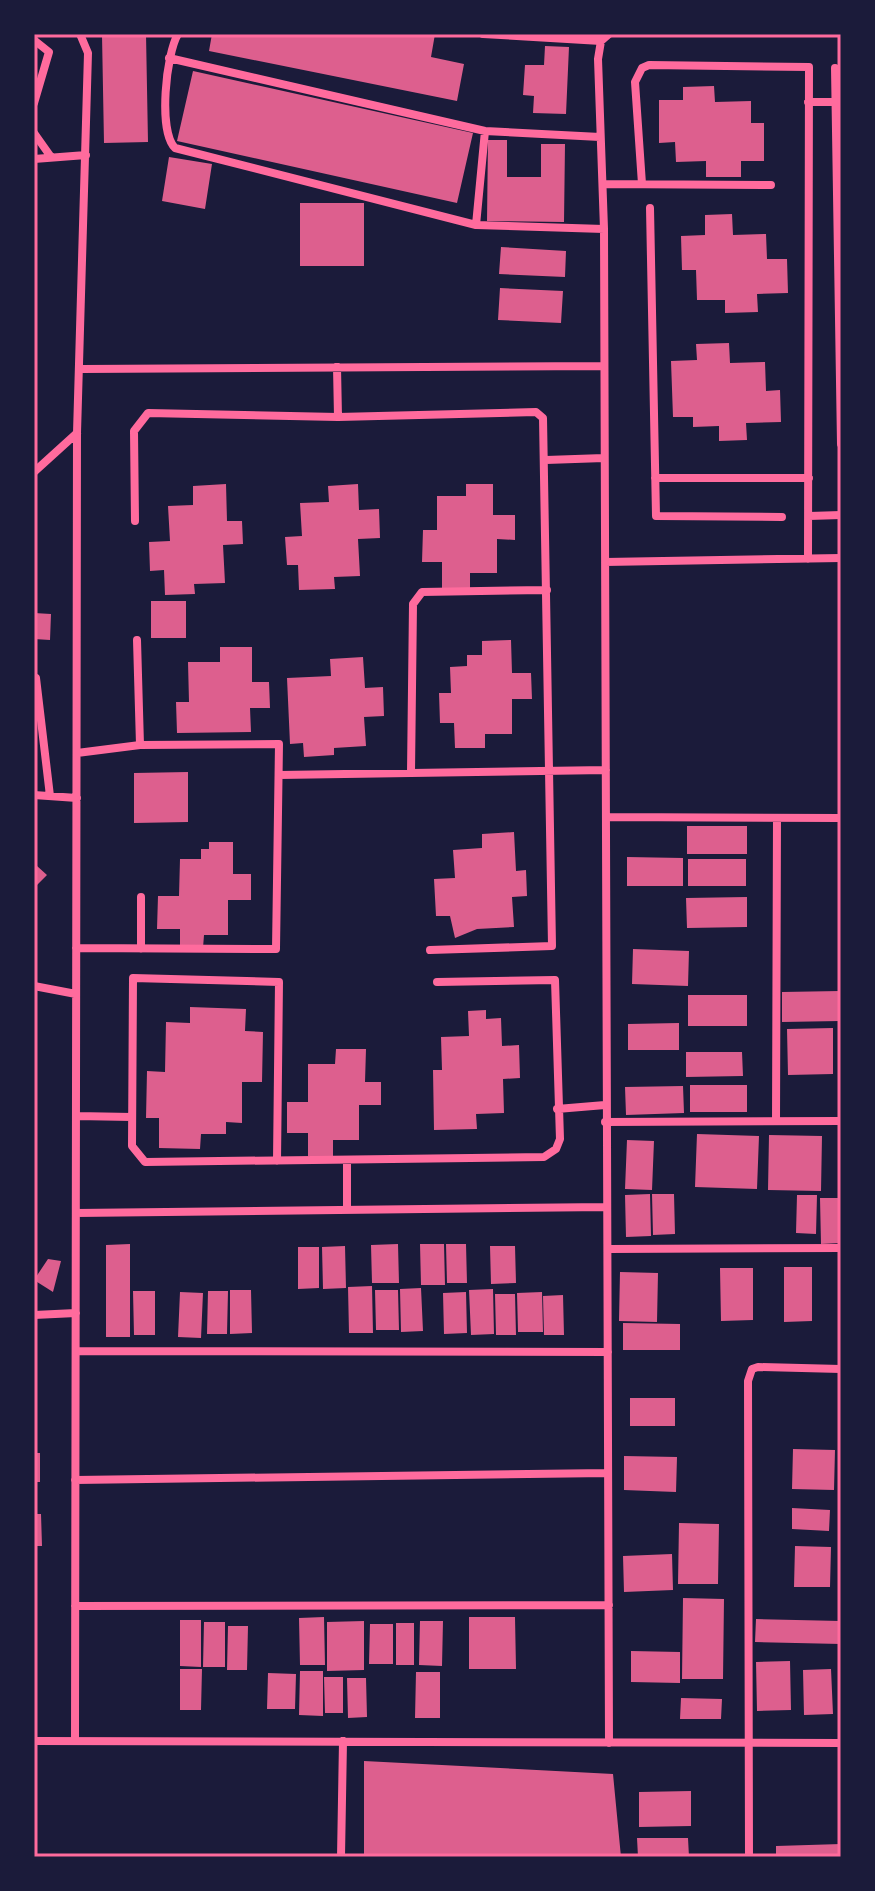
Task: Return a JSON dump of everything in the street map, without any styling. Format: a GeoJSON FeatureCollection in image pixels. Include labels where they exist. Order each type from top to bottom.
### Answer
{"type":"FeatureCollection","features":[{"type":"Feature","properties":{"kind":"street"},"geometry":{"type":"LineString","coordinates":[[75,1741],[77,433],[82,369],[88,53],[80,34]]}},
{"type":"Feature","properties":{"kind":"street"},"geometry":{"type":"LineString","coordinates":[[178,34],[169,58],[165,123],[168,141],[175,148],[476,225],[604,229]]}},
{"type":"Feature","properties":{"kind":"street"},"geometry":{"type":"LineString","coordinates":[[483,34],[601,41],[609,34]]}},
{"type":"Feature","properties":{"kind":"street"},"geometry":{"type":"LineString","coordinates":[[34,40],[49,52],[34,103]]}},
{"type":"Feature","properties":{"kind":"street"},"geometry":{"type":"LineString","coordinates":[[601,41],[609,1743]]}},
{"type":"Feature","properties":{"kind":"street"},"geometry":{"type":"LineString","coordinates":[[169,58],[485,131],[600,137]]}},
{"type":"Feature","properties":{"kind":"street"},"geometry":{"type":"LineString","coordinates":[[642,184],[635,82],[642,68],[649,65],[809,67],[808,559]]}},
{"type":"Feature","properties":{"kind":"street"},"geometry":{"type":"LineString","coordinates":[[835,68],[841,444]]}},
{"type":"Feature","properties":{"kind":"street"},"geometry":{"type":"LineString","coordinates":[[808,102],[836,102]]}},
{"type":"Feature","properties":{"kind":"street"},"geometry":{"type":"LineString","coordinates":[[476,225],[485,131]]}},
{"type":"Feature","properties":{"kind":"street"},"geometry":{"type":"LineString","coordinates":[[34,133],[51,157]]}},
{"type":"Feature","properties":{"kind":"street"},"geometry":{"type":"LineString","coordinates":[[34,159],[86,155]]}},
{"type":"Feature","properties":{"kind":"street"},"geometry":{"type":"LineString","coordinates":[[603,184],[771,185]]}},
{"type":"Feature","properties":{"kind":"street"},"geometry":{"type":"LineString","coordinates":[[650,208],[656,516],[782,517]]}},
{"type":"Feature","properties":{"kind":"street"},"geometry":{"type":"LineString","coordinates":[[82,369],[604,366]]}},
{"type":"Feature","properties":{"kind":"street"},"geometry":{"type":"LineString","coordinates":[[337,367],[338,417]]}},
{"type":"Feature","properties":{"kind":"street"},"geometry":{"type":"LineString","coordinates":[[135,521],[134,431],[141,417],[148,413],[338,417],[536,412],[543,418],[552,946],[430,950]]}},
{"type":"Feature","properties":{"kind":"street"},"geometry":{"type":"LineString","coordinates":[[34,472],[77,433]]}},
{"type":"Feature","properties":{"kind":"street"},"geometry":{"type":"LineString","coordinates":[[546,460],[604,458]]}},
{"type":"Feature","properties":{"kind":"street"},"geometry":{"type":"LineString","coordinates":[[655,478],[809,478]]}},
{"type":"Feature","properties":{"kind":"street"},"geometry":{"type":"LineString","coordinates":[[809,516],[841,515]]}},
{"type":"Feature","properties":{"kind":"street"},"geometry":{"type":"LineString","coordinates":[[605,562],[841,558]]}},
{"type":"Feature","properties":{"kind":"street"},"geometry":{"type":"LineString","coordinates":[[411,772],[413,604],[417,595],[422,592],[547,590]]}},
{"type":"Feature","properties":{"kind":"street"},"geometry":{"type":"LineString","coordinates":[[137,640],[140,745]]}},
{"type":"Feature","properties":{"kind":"street"},"geometry":{"type":"LineString","coordinates":[[36,678],[50,796]]}},
{"type":"Feature","properties":{"kind":"street"},"geometry":{"type":"LineString","coordinates":[[76,948],[276,949],[279,744],[140,745],[77,753]]}},
{"type":"Feature","properties":{"kind":"street"},"geometry":{"type":"LineString","coordinates":[[279,775],[606,770]]}},
{"type":"Feature","properties":{"kind":"street"},"geometry":{"type":"LineString","coordinates":[[34,795],[77,798]]}},
{"type":"Feature","properties":{"kind":"street"},"geometry":{"type":"LineString","coordinates":[[606,817],[841,818]]}},
{"type":"Feature","properties":{"kind":"street"},"geometry":{"type":"LineString","coordinates":[[776,1121],[777,818]]}},
{"type":"Feature","properties":{"kind":"street"},"geometry":{"type":"LineString","coordinates":[[141,897],[141,949]]}},
{"type":"Feature","properties":{"kind":"street"},"geometry":{"type":"LineString","coordinates":[[277,1161],[279,982],[133,978],[132,1146],[145,1162],[277,1161],[544,1157],[556,1149],[560,1139],[555,980],[437,982]]}},
{"type":"Feature","properties":{"kind":"street"},"geometry":{"type":"LineString","coordinates":[[34,986],[76,994]]}},
{"type":"Feature","properties":{"kind":"street"},"geometry":{"type":"LineString","coordinates":[[557,1109],[605,1105]]}},
{"type":"Feature","properties":{"kind":"street"},"geometry":{"type":"LineString","coordinates":[[76,1116],[132,1117]]}},
{"type":"Feature","properties":{"kind":"street"},"geometry":{"type":"LineString","coordinates":[[605,1122],[841,1121]]}},
{"type":"Feature","properties":{"kind":"street"},"geometry":{"type":"LineString","coordinates":[[347,1160],[347,1210]]}},
{"type":"Feature","properties":{"kind":"street"},"geometry":{"type":"LineString","coordinates":[[76,1213],[607,1207]]}},
{"type":"Feature","properties":{"kind":"street"},"geometry":{"type":"LineString","coordinates":[[609,1249],[841,1248]]}},
{"type":"Feature","properties":{"kind":"street"},"geometry":{"type":"LineString","coordinates":[[34,1315],[76,1313]]}},
{"type":"Feature","properties":{"kind":"street"},"geometry":{"type":"LineString","coordinates":[[76,1351],[608,1352]]}},
{"type":"Feature","properties":{"kind":"street"},"geometry":{"type":"LineString","coordinates":[[749,1857],[749,1375],[758,1367],[841,1369]]}},
{"type":"Feature","properties":{"kind":"street"},"geometry":{"type":"LineString","coordinates":[[75,1480],[608,1473]]}},
{"type":"Feature","properties":{"kind":"street"},"geometry":{"type":"LineString","coordinates":[[75,1606],[609,1605]]}},
{"type":"Feature","properties":{"kind":"street"},"geometry":{"type":"LineString","coordinates":[[34,1741],[841,1743]]}},
{"type":"Feature","properties":{"kind":"street"},"geometry":{"type":"LineString","coordinates":[[341,1857],[343,1741]]}},
{"type":"Feature","properties":{"kind":"building"},"geometry":{"type":"Polygon","coordinates":[[[146,34],[148,142],[104,143],[102,35],[146,34]]]}},
{"type":"Feature","properties":{"kind":"building"},"geometry":{"type":"Polygon","coordinates":[[[212,34],[435,34],[431,57],[464,64],[457,101],[209,51],[212,34]]]}},
{"type":"Feature","properties":{"kind":"building"},"geometry":{"type":"Polygon","coordinates":[[[545,46],[569,47],[566,114],[533,113],[534,96],[523,95],[525,65],[544,65],[545,46]]]}},
{"type":"Feature","properties":{"kind":"building"},"geometry":{"type":"Polygon","coordinates":[[[193,71],[473,133],[457,203],[177,141],[193,71]]]}},
{"type":"Feature","properties":{"kind":"building"},"geometry":{"type":"Polygon","coordinates":[[[714,86],[715,102],[751,101],[751,123],[764,123],[764,161],[741,161],[741,177],[706,177],[706,161],[676,162],[675,142],[659,143],[659,100],[683,100],[683,87],[714,86]]]}},
{"type":"Feature","properties":{"kind":"building"},"geometry":{"type":"Polygon","coordinates":[[[488,140],[507,140],[507,177],[541,177],[541,144],[565,144],[564,222],[487,221],[488,140]]]}},
{"type":"Feature","properties":{"kind":"building"},"geometry":{"type":"Polygon","coordinates":[[[169,157],[212,164],[205,209],[162,201],[169,157]]]}},
{"type":"Feature","properties":{"kind":"building"},"geometry":{"type":"Polygon","coordinates":[[[300,203],[364,203],[364,266],[300,266],[300,203]]]}},
{"type":"Feature","properties":{"kind":"building"},"geometry":{"type":"Polygon","coordinates":[[[732,214],[733,235],[766,234],[767,259],[787,259],[788,293],[757,294],[758,312],[725,313],[725,300],[697,300],[696,270],[682,270],[681,236],[705,235],[705,215],[732,214]]]}},
{"type":"Feature","properties":{"kind":"building"},"geometry":{"type":"Polygon","coordinates":[[[501,247],[566,251],[565,277],[499,274],[501,247]]]}},
{"type":"Feature","properties":{"kind":"building"},"geometry":{"type":"Polygon","coordinates":[[[500,288],[563,291],[561,323],[498,320],[500,288]]]}},
{"type":"Feature","properties":{"kind":"building"},"geometry":{"type":"Polygon","coordinates":[[[729,343],[730,363],[765,362],[766,391],[780,390],[781,422],[746,423],[747,440],[719,441],[719,426],[693,427],[693,417],[673,417],[671,361],[697,360],[696,344],[729,343]]]}},
{"type":"Feature","properties":{"kind":"building"},"geometry":{"type":"Polygon","coordinates":[[[226,484],[227,521],[242,521],[243,544],[223,545],[225,583],[194,584],[195,594],[165,595],[164,570],[150,571],[149,542],[170,541],[168,506],[193,505],[193,486],[226,484]]]}},
{"type":"Feature","properties":{"kind":"building"},"geometry":{"type":"Polygon","coordinates":[[[358,484],[359,510],[379,509],[380,538],[358,539],[360,576],[334,577],[335,589],[299,590],[298,565],[287,565],[285,537],[302,536],[300,503],[329,502],[328,486],[358,484]]]}},
{"type":"Feature","properties":{"kind":"building"},"geometry":{"type":"Polygon","coordinates":[[[466,484],[493,484],[493,515],[515,515],[515,540],[497,539],[497,573],[470,573],[470,588],[442,588],[442,562],[422,562],[423,530],[437,530],[437,496],[466,496],[466,484]]]}},
{"type":"Feature","properties":{"kind":"building"},"geometry":{"type":"Polygon","coordinates":[[[151,601],[186,601],[186,638],[151,638],[151,601]]]}},
{"type":"Feature","properties":{"kind":"building"},"geometry":{"type":"Polygon","coordinates":[[[34,613],[51,614],[50,640],[34,639],[34,613]]]}},
{"type":"Feature","properties":{"kind":"building"},"geometry":{"type":"Polygon","coordinates":[[[511,640],[512,673],[531,673],[532,699],[512,699],[512,734],[485,734],[485,748],[455,748],[454,723],[440,723],[439,693],[451,693],[450,667],[467,666],[467,655],[482,655],[482,641],[511,640]]]}},
{"type":"Feature","properties":{"kind":"building"},"geometry":{"type":"Polygon","coordinates":[[[220,647],[252,647],[252,682],[269,682],[270,708],[250,708],[251,732],[177,733],[176,702],[189,702],[188,662],[220,662],[220,647]]]}},
{"type":"Feature","properties":{"kind":"building"},"geometry":{"type":"Polygon","coordinates":[[[363,657],[365,688],[383,687],[384,716],[364,717],[366,746],[334,748],[334,755],[304,757],[303,743],[290,744],[287,678],[331,676],[330,659],[363,657]]]}},
{"type":"Feature","properties":{"kind":"building"},"geometry":{"type":"Polygon","coordinates":[[[188,772],[188,822],[134,823],[134,773],[188,772]]]}},
{"type":"Feature","properties":{"kind":"building"},"geometry":{"type":"Polygon","coordinates":[[[687,826],[747,826],[747,854],[687,854],[687,826]]]}},
{"type":"Feature","properties":{"kind":"building"},"geometry":{"type":"Polygon","coordinates":[[[514,832],[516,871],[526,870],[527,896],[512,897],[514,927],[477,929],[455,938],[450,916],[436,916],[434,879],[455,878],[453,850],[482,848],[482,834],[514,832]]]}},
{"type":"Feature","properties":{"kind":"building"},"geometry":{"type":"Polygon","coordinates":[[[209,842],[233,842],[233,874],[251,874],[251,900],[228,900],[228,935],[204,935],[203,948],[180,948],[180,929],[157,929],[158,896],[179,896],[180,859],[201,859],[201,849],[209,849],[209,842]]]}},
{"type":"Feature","properties":{"kind":"building"},"geometry":{"type":"Polygon","coordinates":[[[627,857],[683,858],[683,886],[627,886],[627,857]]]}},
{"type":"Feature","properties":{"kind":"building"},"geometry":{"type":"Polygon","coordinates":[[[688,859],[746,859],[746,886],[688,886],[688,859]]]}},
{"type":"Feature","properties":{"kind":"building"},"geometry":{"type":"Polygon","coordinates":[[[37,866],[47,875],[34,888],[34,869],[37,866]]]}},
{"type":"Feature","properties":{"kind":"building"},"geometry":{"type":"Polygon","coordinates":[[[747,897],[747,927],[687,928],[686,898],[747,897]]]}},
{"type":"Feature","properties":{"kind":"building"},"geometry":{"type":"Polygon","coordinates":[[[633,949],[689,951],[688,986],[632,984],[633,949]]]}},
{"type":"Feature","properties":{"kind":"building"},"geometry":{"type":"Polygon","coordinates":[[[840,991],[840,1021],[782,1022],[782,992],[840,991]]]}},
{"type":"Feature","properties":{"kind":"building"},"geometry":{"type":"Polygon","coordinates":[[[688,995],[747,995],[747,1026],[688,1026],[688,995]]]}},
{"type":"Feature","properties":{"kind":"building"},"geometry":{"type":"Polygon","coordinates":[[[190,1007],[246,1009],[245,1031],[263,1032],[262,1082],[242,1082],[242,1123],[226,1122],[226,1134],[201,1134],[200,1149],[159,1148],[159,1118],[146,1118],[147,1071],[165,1072],[166,1022],[190,1023],[190,1007]]]}},
{"type":"Feature","properties":{"kind":"building"},"geometry":{"type":"Polygon","coordinates":[[[486,1010],[486,1019],[501,1018],[502,1046],[519,1045],[520,1078],[503,1079],[504,1113],[476,1114],[477,1129],[434,1130],[433,1070],[442,1070],[441,1037],[469,1036],[468,1011],[486,1010]]]}},
{"type":"Feature","properties":{"kind":"building"},"geometry":{"type":"Polygon","coordinates":[[[679,1023],[679,1050],[628,1050],[628,1024],[679,1023]]]}},
{"type":"Feature","properties":{"kind":"building"},"geometry":{"type":"Polygon","coordinates":[[[833,1028],[833,1074],[788,1075],[787,1029],[833,1028]]]}},
{"type":"Feature","properties":{"kind":"building"},"geometry":{"type":"Polygon","coordinates":[[[336,1049],[366,1049],[365,1082],[381,1082],[381,1105],[359,1105],[359,1140],[333,1140],[333,1156],[308,1156],[308,1133],[287,1133],[287,1102],[308,1102],[308,1064],[335,1064],[336,1049]]]}},
{"type":"Feature","properties":{"kind":"building"},"geometry":{"type":"Polygon","coordinates":[[[686,1052],[742,1052],[743,1076],[686,1077],[686,1052]]]}},
{"type":"Feature","properties":{"kind":"building"},"geometry":{"type":"Polygon","coordinates":[[[690,1085],[747,1085],[747,1112],[690,1112],[690,1085]]]}},
{"type":"Feature","properties":{"kind":"building"},"geometry":{"type":"Polygon","coordinates":[[[683,1086],[684,1113],[626,1115],[625,1087],[683,1086]]]}},
{"type":"Feature","properties":{"kind":"building"},"geometry":{"type":"Polygon","coordinates":[[[697,1134],[759,1136],[757,1189],[695,1187],[697,1134]]]}},
{"type":"Feature","properties":{"kind":"building"},"geometry":{"type":"Polygon","coordinates":[[[769,1135],[822,1136],[821,1191],[768,1190],[769,1135]]]}},
{"type":"Feature","properties":{"kind":"building"},"geometry":{"type":"Polygon","coordinates":[[[627,1140],[654,1141],[652,1190],[625,1189],[627,1140]]]}},
{"type":"Feature","properties":{"kind":"building"},"geometry":{"type":"Polygon","coordinates":[[[650,1194],[651,1236],[626,1237],[625,1195],[650,1194]]]}},
{"type":"Feature","properties":{"kind":"building"},"geometry":{"type":"Polygon","coordinates":[[[652,1194],[674,1194],[675,1234],[653,1235],[652,1194]]]}},
{"type":"Feature","properties":{"kind":"building"},"geometry":{"type":"Polygon","coordinates":[[[797,1195],[817,1195],[816,1234],[796,1233],[797,1195]]]}},
{"type":"Feature","properties":{"kind":"building"},"geometry":{"type":"Polygon","coordinates":[[[820,1198],[841,1198],[841,1243],[821,1244],[820,1198]]]}},
{"type":"Feature","properties":{"kind":"building"},"geometry":{"type":"Polygon","coordinates":[[[130,1244],[130,1337],[106,1337],[106,1245],[130,1244]]]}},
{"type":"Feature","properties":{"kind":"building"},"geometry":{"type":"Polygon","coordinates":[[[398,1244],[399,1283],[372,1283],[371,1245],[398,1244]]]}},
{"type":"Feature","properties":{"kind":"building"},"geometry":{"type":"Polygon","coordinates":[[[420,1244],[444,1244],[445,1285],[421,1285],[420,1244]]]}},
{"type":"Feature","properties":{"kind":"building"},"geometry":{"type":"Polygon","coordinates":[[[446,1244],[466,1244],[467,1283],[447,1283],[446,1244]]]}},
{"type":"Feature","properties":{"kind":"building"},"geometry":{"type":"Polygon","coordinates":[[[345,1246],[346,1288],[323,1289],[322,1247],[345,1246]]]}},
{"type":"Feature","properties":{"kind":"building"},"geometry":{"type":"Polygon","coordinates":[[[490,1246],[515,1246],[516,1283],[491,1284],[490,1246]]]}},
{"type":"Feature","properties":{"kind":"building"},"geometry":{"type":"Polygon","coordinates":[[[298,1247],[319,1247],[319,1288],[298,1289],[298,1247]]]}},
{"type":"Feature","properties":{"kind":"building"},"geometry":{"type":"Polygon","coordinates":[[[48,1259],[61,1261],[53,1292],[34,1280],[48,1259]]]}},
{"type":"Feature","properties":{"kind":"building"},"geometry":{"type":"Polygon","coordinates":[[[784,1267],[812,1267],[812,1321],[784,1322],[784,1267]]]}},
{"type":"Feature","properties":{"kind":"building"},"geometry":{"type":"Polygon","coordinates":[[[720,1268],[753,1268],[753,1320],[721,1321],[720,1268]]]}},
{"type":"Feature","properties":{"kind":"building"},"geometry":{"type":"Polygon","coordinates":[[[620,1272],[658,1273],[657,1322],[619,1321],[620,1272]]]}},
{"type":"Feature","properties":{"kind":"building"},"geometry":{"type":"Polygon","coordinates":[[[372,1286],[373,1333],[349,1333],[348,1287],[372,1286]]]}},
{"type":"Feature","properties":{"kind":"building"},"geometry":{"type":"Polygon","coordinates":[[[421,1288],[423,1331],[401,1332],[400,1289],[421,1288]]]}},
{"type":"Feature","properties":{"kind":"building"},"geometry":{"type":"Polygon","coordinates":[[[493,1289],[494,1334],[471,1335],[469,1290],[493,1289]]]}},
{"type":"Feature","properties":{"kind":"building"},"geometry":{"type":"Polygon","coordinates":[[[230,1290],[251,1290],[252,1333],[230,1334],[230,1290]]]}},
{"type":"Feature","properties":{"kind":"building"},"geometry":{"type":"Polygon","coordinates":[[[375,1290],[398,1290],[399,1330],[376,1330],[375,1290]]]}},
{"type":"Feature","properties":{"kind":"building"},"geometry":{"type":"Polygon","coordinates":[[[133,1291],[155,1291],[155,1335],[134,1335],[133,1291]]]}},
{"type":"Feature","properties":{"kind":"building"},"geometry":{"type":"Polygon","coordinates":[[[208,1291],[228,1291],[227,1334],[207,1334],[208,1291]]]}},
{"type":"Feature","properties":{"kind":"building"},"geometry":{"type":"Polygon","coordinates":[[[180,1292],[203,1293],[201,1338],[178,1337],[180,1292]]]}},
{"type":"Feature","properties":{"kind":"building"},"geometry":{"type":"Polygon","coordinates":[[[466,1292],[467,1333],[444,1334],[443,1293],[466,1292]]]}},
{"type":"Feature","properties":{"kind":"building"},"geometry":{"type":"Polygon","coordinates":[[[542,1292],[543,1332],[518,1332],[517,1293],[542,1292]]]}},
{"type":"Feature","properties":{"kind":"building"},"geometry":{"type":"Polygon","coordinates":[[[495,1294],[515,1294],[516,1335],[496,1335],[495,1294]]]}},
{"type":"Feature","properties":{"kind":"building"},"geometry":{"type":"Polygon","coordinates":[[[563,1295],[564,1335],[544,1335],[543,1296],[563,1295]]]}},
{"type":"Feature","properties":{"kind":"building"},"geometry":{"type":"Polygon","coordinates":[[[623,1323],[680,1324],[680,1350],[623,1350],[623,1323]]]}},
{"type":"Feature","properties":{"kind":"building"},"geometry":{"type":"Polygon","coordinates":[[[630,1398],[675,1398],[675,1426],[630,1426],[630,1398]]]}},
{"type":"Feature","properties":{"kind":"building"},"geometry":{"type":"Polygon","coordinates":[[[793,1449],[835,1450],[834,1490],[792,1489],[793,1449]]]}},
{"type":"Feature","properties":{"kind":"building"},"geometry":{"type":"Polygon","coordinates":[[[34,1453],[40,1453],[40,1482],[34,1482],[34,1453]]]}},
{"type":"Feature","properties":{"kind":"building"},"geometry":{"type":"Polygon","coordinates":[[[624,1456],[677,1457],[676,1492],[624,1490],[624,1456]]]}},
{"type":"Feature","properties":{"kind":"building"},"geometry":{"type":"Polygon","coordinates":[[[792,1508],[830,1510],[829,1531],[792,1529],[792,1508]]]}},
{"type":"Feature","properties":{"kind":"building"},"geometry":{"type":"Polygon","coordinates":[[[34,1514],[41,1514],[42,1546],[34,1546],[34,1514]]]}},
{"type":"Feature","properties":{"kind":"building"},"geometry":{"type":"Polygon","coordinates":[[[679,1523],[719,1524],[718,1584],[678,1584],[679,1523]]]}},
{"type":"Feature","properties":{"kind":"building"},"geometry":{"type":"Polygon","coordinates":[[[795,1546],[831,1547],[830,1587],[794,1587],[795,1546]]]}},
{"type":"Feature","properties":{"kind":"building"},"geometry":{"type":"Polygon","coordinates":[[[672,1554],[673,1590],[624,1592],[623,1556],[672,1554]]]}},
{"type":"Feature","properties":{"kind":"building"},"geometry":{"type":"Polygon","coordinates":[[[683,1598],[724,1599],[723,1679],[682,1679],[683,1598]]]}},
{"type":"Feature","properties":{"kind":"building"},"geometry":{"type":"Polygon","coordinates":[[[324,1617],[325,1665],[300,1665],[299,1618],[324,1617]]]}},
{"type":"Feature","properties":{"kind":"building"},"geometry":{"type":"Polygon","coordinates":[[[469,1617],[515,1617],[516,1669],[469,1669],[469,1617]]]}},
{"type":"Feature","properties":{"kind":"building"},"geometry":{"type":"Polygon","coordinates":[[[756,1619],[841,1621],[841,1644],[755,1642],[756,1619]]]}},
{"type":"Feature","properties":{"kind":"building"},"geometry":{"type":"Polygon","coordinates":[[[180,1620],[201,1620],[201,1667],[180,1666],[180,1620]]]}},
{"type":"Feature","properties":{"kind":"building"},"geometry":{"type":"Polygon","coordinates":[[[364,1621],[364,1670],[327,1671],[327,1622],[364,1621]]]}},
{"type":"Feature","properties":{"kind":"building"},"geometry":{"type":"Polygon","coordinates":[[[420,1621],[443,1621],[442,1666],[419,1665],[420,1621]]]}},
{"type":"Feature","properties":{"kind":"building"},"geometry":{"type":"Polygon","coordinates":[[[204,1622],[225,1622],[225,1667],[203,1667],[204,1622]]]}},
{"type":"Feature","properties":{"kind":"building"},"geometry":{"type":"Polygon","coordinates":[[[396,1623],[414,1623],[414,1665],[396,1665],[396,1623]]]}},
{"type":"Feature","properties":{"kind":"building"},"geometry":{"type":"Polygon","coordinates":[[[370,1624],[393,1624],[393,1664],[369,1664],[370,1624]]]}},
{"type":"Feature","properties":{"kind":"building"},"geometry":{"type":"Polygon","coordinates":[[[228,1626],[248,1626],[247,1670],[227,1670],[228,1626]]]}},
{"type":"Feature","properties":{"kind":"building"},"geometry":{"type":"Polygon","coordinates":[[[631,1651],[680,1652],[680,1683],[631,1682],[631,1651]]]}},
{"type":"Feature","properties":{"kind":"building"},"geometry":{"type":"Polygon","coordinates":[[[790,1661],[791,1710],[757,1711],[756,1662],[790,1661]]]}},
{"type":"Feature","properties":{"kind":"building"},"geometry":{"type":"Polygon","coordinates":[[[180,1669],[202,1669],[201,1710],[180,1710],[180,1669]]]}},
{"type":"Feature","properties":{"kind":"building"},"geometry":{"type":"Polygon","coordinates":[[[831,1669],[833,1714],[804,1715],[803,1670],[831,1669]]]}},
{"type":"Feature","properties":{"kind":"building"},"geometry":{"type":"Polygon","coordinates":[[[300,1671],[323,1671],[323,1716],[299,1715],[300,1671]]]}},
{"type":"Feature","properties":{"kind":"building"},"geometry":{"type":"Polygon","coordinates":[[[416,1672],[440,1672],[440,1718],[415,1718],[416,1672]]]}},
{"type":"Feature","properties":{"kind":"building"},"geometry":{"type":"Polygon","coordinates":[[[268,1673],[296,1674],[295,1709],[267,1709],[268,1673]]]}},
{"type":"Feature","properties":{"kind":"building"},"geometry":{"type":"Polygon","coordinates":[[[324,1677],[343,1677],[343,1713],[325,1713],[324,1677]]]}},
{"type":"Feature","properties":{"kind":"building"},"geometry":{"type":"Polygon","coordinates":[[[347,1678],[366,1678],[367,1717],[348,1718],[347,1678]]]}},
{"type":"Feature","properties":{"kind":"building"},"geometry":{"type":"Polygon","coordinates":[[[681,1698],[722,1699],[721,1719],[680,1719],[681,1698]]]}},
{"type":"Feature","properties":{"kind":"building"},"geometry":{"type":"Polygon","coordinates":[[[364,1761],[613,1774],[621,1857],[364,1857],[364,1761]]]}},
{"type":"Feature","properties":{"kind":"building"},"geometry":{"type":"Polygon","coordinates":[[[691,1791],[691,1826],[639,1827],[639,1792],[691,1791]]]}},
{"type":"Feature","properties":{"kind":"building"},"geometry":{"type":"Polygon","coordinates":[[[637,1838],[688,1838],[689,1857],[638,1857],[637,1838]]]}},
{"type":"Feature","properties":{"kind":"building"},"geometry":{"type":"Polygon","coordinates":[[[841,1844],[841,1857],[776,1857],[776,1846],[841,1844]]]}}]}
